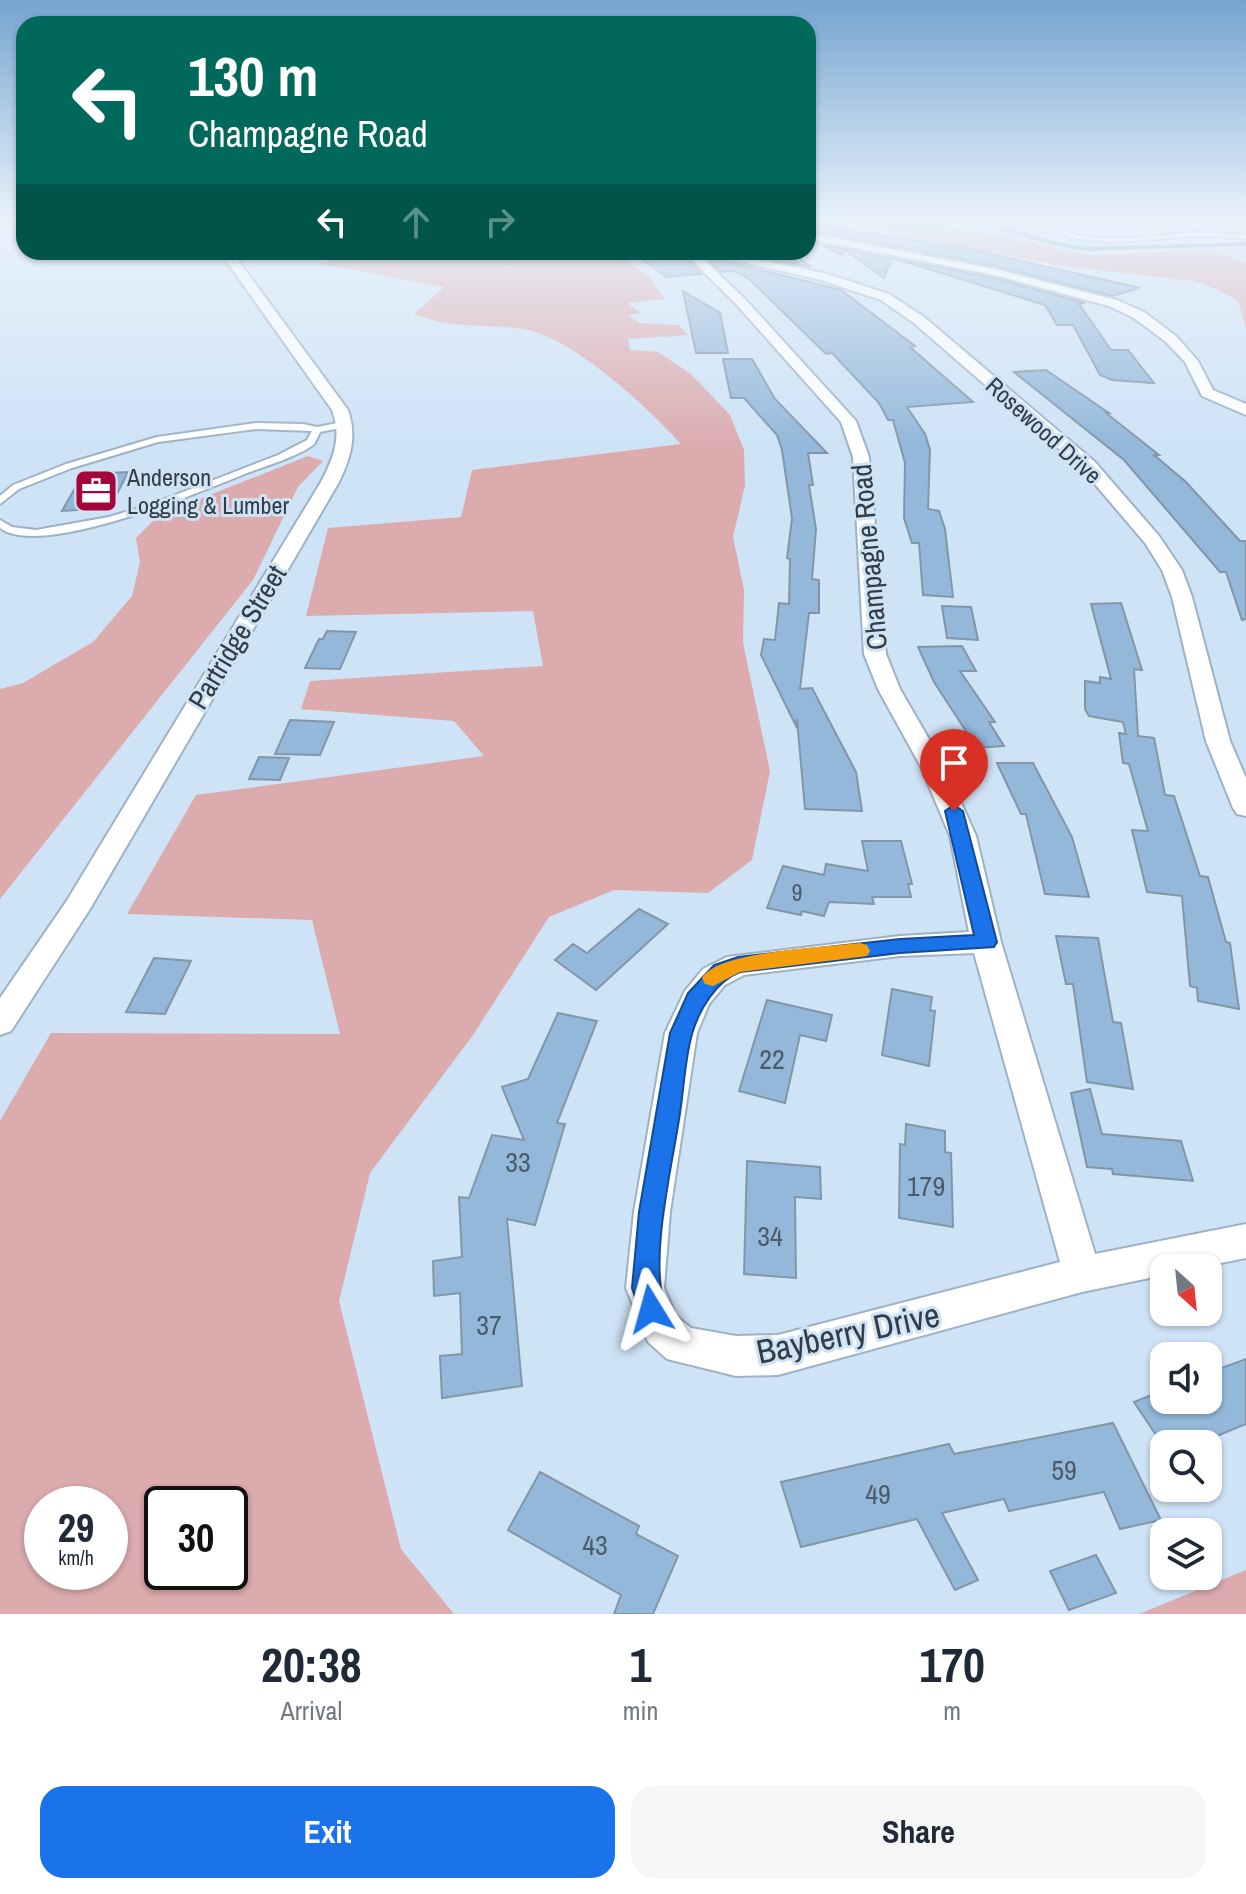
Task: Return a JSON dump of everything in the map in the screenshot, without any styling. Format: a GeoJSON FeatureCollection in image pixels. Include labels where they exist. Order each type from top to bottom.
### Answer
{"type":"FeatureCollection","features":[{"type":"Feature","properties":{"kind":"street"},"geometry":{"type":"LineString","coordinates":[[259,296],[348,424]]}},
{"type":"Feature","properties":{"kind":"street","name":"Champagne Road"},"geometry":{"type":"LineString","coordinates":[[734,296],[840,410],[853,430],[861,457],[875,654],[889,689],[954,811],[986,942],[1082,1274]]}},
{"type":"Feature","properties":{"kind":"street","name":"Rosewood Drive"},"geometry":{"type":"LineString","coordinates":[[883,296],[919,320],[1089,466],[1152,540],[1172,570],[1186,611],[1218,741],[1246,808]]}},
{"type":"Feature","properties":{"kind":"street"},"geometry":{"type":"LineString","coordinates":[[1088,296],[1113,303],[1151,322],[1191,361],[1207,393],[1246,410]]}},
{"type":"Feature","properties":{"kind":"street","name":"Partridge Street"},"geometry":{"type":"LineString","coordinates":[[0,1023],[76,909],[306,521],[342,457],[348,424]]}},
{"type":"Feature","properties":{"kind":"street","name":"Bayberry Drive"},"geometry":{"type":"LineString","coordinates":[[986,942],[900,946],[763,961],[728,968],[714,977],[696,999],[681,1033],[652,1212],[646,1275],[648,1299],[662,1329],[681,1345],[713,1354],[758,1357],[819,1347],[1082,1274],[1246,1241]]}},
{"type":"Feature","properties":{"kind":"lane"},"geometry":{"type":"LineString","coordinates":[[0,501],[16,487],[69,466],[157,440],[256,426],[283,425],[317,430],[348,424]]}},
{"type":"Feature","properties":{"kind":"lane"},"geometry":{"type":"LineString","coordinates":[[0,523],[9,530],[36,533],[111,520],[281,457],[311,442],[317,430]]}},
{"type":"Feature","properties":{"kind":"shaded area"},"geometry":{"type":"Polygon","coordinates":[[[434,296],[663,296],[665,299],[628,303],[641,313],[628,315],[639,323],[679,325],[688,335],[628,339],[630,350],[658,352],[691,374],[730,415],[744,450],[745,485],[733,537],[744,590],[743,643],[770,771],[752,860],[708,893],[614,890],[549,917],[473,1035],[370,1173],[339,1301],[401,1549],[454,1614],[0,1614],[0,1121],[51,1033],[340,1034],[312,920],[127,914],[196,795],[484,756],[454,721],[301,709],[310,681],[543,666],[533,611],[306,616],[328,528],[461,517],[472,470],[681,444],[608,375],[542,334],[508,327],[429,319],[414,314],[434,296]]]}},
{"type":"Feature","properties":{"kind":"shaded area"},"geometry":{"type":"Polygon","coordinates":[[[1230,296],[1246,296],[1246,328],[1238,301],[1230,296]]]}},
{"type":"Feature","properties":{"kind":"shaded area"},"geometry":{"type":"Polygon","coordinates":[[[308,456],[323,461],[298,487],[253,580],[0,899],[0,689],[23,683],[93,642],[132,596],[140,562],[136,538],[159,515],[308,456]]]}},
{"type":"Feature","properties":{"kind":"shaded area"},"geometry":{"type":"Polygon","coordinates":[[[1246,1570],[1246,1614],[1139,1614],[1197,1590],[1222,1590],[1222,1580],[1246,1570]]]}},
{"type":"Feature","properties":{"kind":"building"},"geometry":{"type":"Polygon","coordinates":[[[684,296],[692,296],[720,313],[728,353],[696,353],[684,296]]]}},
{"type":"Feature","properties":{"kind":"building"},"geometry":{"type":"Polygon","coordinates":[[[767,296],[849,296],[915,346],[910,347],[973,402],[907,407],[925,434],[930,450],[928,509],[939,511],[945,529],[953,597],[923,595],[919,543],[912,543],[904,518],[905,463],[893,420],[888,420],[879,403],[832,353],[826,354],[767,296]]]}},
{"type":"Feature","properties":{"kind":"building"},"geometry":{"type":"Polygon","coordinates":[[[1017,296],[1060,296],[1085,303],[1079,304],[1111,350],[1128,350],[1154,383],[1112,380],[1100,375],[1073,325],[1057,325],[1045,305],[1017,296]]]}},
{"type":"Feature","properties":{"kind":"building"},"geometry":{"type":"Polygon","coordinates":[[[723,359],[752,359],[775,399],[827,453],[808,453],[816,529],[812,579],[819,580],[819,613],[809,613],[800,689],[812,688],[856,772],[862,811],[805,809],[797,719],[796,726],[761,655],[764,639],[775,640],[779,603],[789,604],[790,559],[787,558],[792,518],[782,450],[777,435],[744,398],[731,398],[723,359]]]}},
{"type":"Feature","properties":{"kind":"building"},"geometry":{"type":"Polygon","coordinates":[[[1046,370],[1109,413],[1106,413],[1159,455],[1154,455],[1186,482],[1240,541],[1246,541],[1246,619],[1242,620],[1226,572],[1220,572],[1124,460],[1014,372],[1046,370]]]}},
{"type":"Feature","properties":{"kind":"building","name":"Anderson Logging & Lumber"},"geometry":{"type":"Polygon","coordinates":[[[128,472],[110,508],[62,511],[83,474],[128,472]]]}},
{"type":"Feature","properties":{"kind":"building"},"geometry":{"type":"Polygon","coordinates":[[[1121,603],[1142,670],[1134,669],[1138,736],[1154,738],[1165,795],[1174,796],[1200,876],[1208,877],[1226,942],[1230,943],[1239,1009],[1198,1001],[1197,988],[1190,986],[1182,896],[1147,892],[1132,830],[1148,831],[1129,764],[1123,763],[1119,733],[1126,734],[1123,722],[1089,716],[1085,709],[1085,681],[1100,683],[1100,677],[1111,679],[1091,604],[1121,603]]]}},
{"type":"Feature","properties":{"kind":"building"},"geometry":{"type":"Polygon","coordinates":[[[942,606],[971,607],[978,640],[947,638],[942,606]]]}},
{"type":"Feature","properties":{"kind":"building"},"geometry":{"type":"Polygon","coordinates":[[[327,631],[356,632],[340,669],[305,668],[319,639],[323,639],[327,631]]]}},
{"type":"Feature","properties":{"kind":"building"},"geometry":{"type":"Polygon","coordinates":[[[962,646],[976,671],[960,671],[995,722],[989,722],[1004,746],[977,748],[934,682],[918,647],[962,646]]]}},
{"type":"Feature","properties":{"kind":"building"},"geometry":{"type":"Polygon","coordinates":[[[290,720],[334,722],[320,755],[275,754],[290,720]]]}},
{"type":"Feature","properties":{"kind":"building"},"geometry":{"type":"Polygon","coordinates":[[[259,757],[289,758],[280,780],[249,779],[259,757]]]}},
{"type":"Feature","properties":{"kind":"building"},"geometry":{"type":"Polygon","coordinates":[[[997,763],[1033,763],[1072,837],[1089,897],[1045,894],[1026,814],[1021,814],[997,763]]]}},
{"type":"Feature","properties":{"kind":"building"},"geometry":{"type":"Polygon","coordinates":[[[862,841],[901,841],[912,884],[908,884],[911,897],[872,897],[874,904],[829,902],[824,916],[767,908],[783,866],[824,875],[826,864],[868,871],[862,841]]]}},
{"type":"Feature","properties":{"kind":"building"},"geometry":{"type":"Polygon","coordinates":[[[639,909],[668,924],[596,990],[555,960],[573,944],[587,953],[639,909]]]}},
{"type":"Feature","properties":{"kind":"building"},"geometry":{"type":"Polygon","coordinates":[[[1056,936],[1098,938],[1113,1022],[1121,1023],[1133,1089],[1087,1082],[1073,984],[1066,984],[1056,936]]]}},
{"type":"Feature","properties":{"kind":"building"},"geometry":{"type":"Polygon","coordinates":[[[154,958],[191,961],[165,1014],[126,1012],[154,958]]]}},
{"type":"Feature","properties":{"kind":"building"},"geometry":{"type":"Polygon","coordinates":[[[892,989],[932,997],[930,1010],[935,1011],[929,1066],[882,1055],[892,989]]]}},
{"type":"Feature","properties":{"kind":"building"},"geometry":{"type":"Polygon","coordinates":[[[767,1000],[832,1015],[826,1041],[800,1035],[785,1103],[739,1091],[767,1000]]]}},
{"type":"Feature","properties":{"kind":"building"},"geometry":{"type":"Polygon","coordinates":[[[558,1013],[597,1021],[557,1123],[565,1124],[535,1225],[507,1219],[522,1386],[442,1398],[440,1356],[462,1354],[460,1293],[434,1296],[433,1261],[462,1257],[459,1197],[469,1198],[492,1135],[524,1140],[502,1087],[528,1079],[558,1013]]]}},
{"type":"Feature","properties":{"kind":"building"},"geometry":{"type":"Polygon","coordinates":[[[1090,1089],[1102,1134],[1181,1141],[1193,1181],[1113,1174],[1112,1169],[1087,1167],[1071,1093],[1090,1089]]]}},
{"type":"Feature","properties":{"kind":"building"},"geometry":{"type":"Polygon","coordinates":[[[906,1124],[945,1131],[945,1152],[951,1153],[953,1227],[899,1218],[900,1144],[905,1145],[906,1124]]]}},
{"type":"Feature","properties":{"kind":"building"},"geometry":{"type":"Polygon","coordinates":[[[747,1161],[820,1167],[821,1199],[795,1197],[796,1278],[744,1274],[747,1161]]]}},
{"type":"Feature","properties":{"kind":"building"},"geometry":{"type":"Polygon","coordinates":[[[1246,1359],[1246,1424],[1222,1434],[1222,1430],[1153,1430],[1134,1402],[1150,1396],[1150,1414],[1222,1414],[1222,1368],[1246,1359]]]}},
{"type":"Feature","properties":{"kind":"building"},"geometry":{"type":"Polygon","coordinates":[[[1113,1423],[1160,1518],[1150,1518],[1150,1522],[1120,1529],[1104,1492],[1009,1511],[1004,1499],[942,1513],[978,1580],[955,1590],[917,1519],[801,1547],[781,1482],[949,1444],[954,1454],[1113,1423]]]}},
{"type":"Feature","properties":{"kind":"building"},"geometry":{"type":"Polygon","coordinates":[[[540,1472],[639,1526],[636,1534],[678,1556],[653,1614],[614,1614],[621,1595],[508,1530],[540,1472]]]}},
{"type":"Feature","properties":{"kind":"building"},"geometry":{"type":"Polygon","coordinates":[[[1096,1555],[1116,1593],[1069,1610],[1050,1571],[1096,1555]]]}},
{"type":"Feature","properties":{"kind":"slow traffic"},"geometry":{"type":"LineString","coordinates":[[713,978],[738,965],[860,951]]}},
{"type":"Feature","properties":{"kind":"place","name":"Anderson Logging & Lumber"},"geometry":{"type":"Point","coordinates":[96,491]}},
{"type":"Feature","properties":{"kind":"route"},"geometry":{"type":"LineString","coordinates":[[651,1309],[645,1288],[652,1212],[681,1033],[696,999],[714,977],[738,965],[900,946],[986,942],[963,836],[954,811]]}}]}
